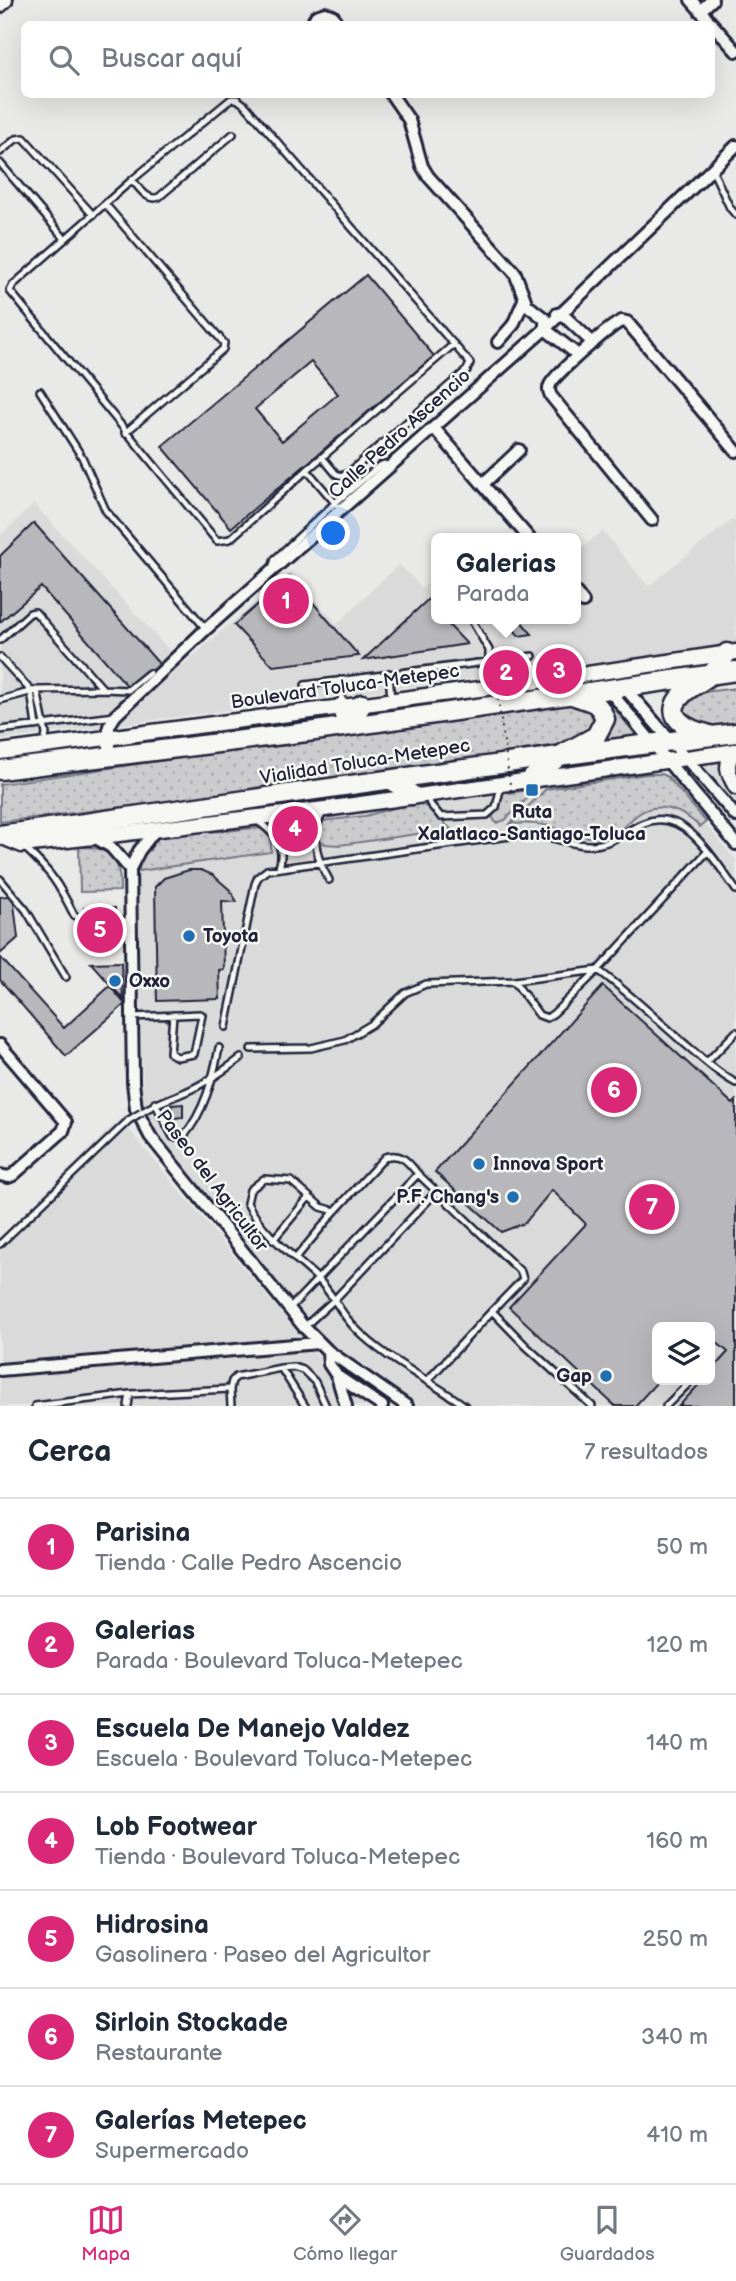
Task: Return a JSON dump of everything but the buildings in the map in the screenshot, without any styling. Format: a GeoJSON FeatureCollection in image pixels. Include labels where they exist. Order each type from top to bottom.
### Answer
{"type":"FeatureCollection","features":[{"type":"Feature","properties":{"kind":"highway"},"geometry":{"type":"LineString","coordinates":[[714,736],[689,730],[682,725],[675,712],[677,702],[683,694],[732,655]]}},
{"type":"Feature","properties":{"kind":"highway","name":"Vialidad Toluca-Metepec"},"geometry":{"type":"LineString","coordinates":[[0,770],[315,730],[346,718],[539,700],[736,671]]}},
{"type":"Feature","properties":{"kind":"highway"},"geometry":{"type":"LineString","coordinates":[[531,779],[561,755],[596,737],[605,719],[601,708],[595,703],[571,694],[548,679],[539,700]]}},
{"type":"Feature","properties":{"kind":"highway"},"geometry":{"type":"LineString","coordinates":[[346,718],[362,704]]}},
{"type":"Feature","properties":{"kind":"highway","name":"Vialidad Toluca-Metepec"},"geometry":{"type":"LineString","coordinates":[[0,836],[494,763],[714,736],[735,745]]}},
{"type":"Feature","properties":{"kind":"highway"},"geometry":{"type":"LineString","coordinates":[[494,763],[530,752],[587,743]]}},
{"type":"Feature","properties":{"kind":"highway"},"geometry":{"type":"LineString","coordinates":[[391,780],[420,794]]}},
{"type":"Feature","properties":{"kind":"main road"},"geometry":{"type":"LineString","coordinates":[[0,5],[5,0]]}},
{"type":"Feature","properties":{"kind":"main road","name":"Boulevard Toluca-Metepec"},"geometry":{"type":"LineString","coordinates":[[362,704],[732,655]]}},
{"type":"Feature","properties":{"kind":"main road","name":"Boulevard Toluca-Metepec"},"geometry":{"type":"LineString","coordinates":[[0,752],[107,737],[346,718]]}},
{"type":"Feature","properties":{"kind":"main road"},"geometry":{"type":"LineString","coordinates":[[0,836],[22,845],[325,809],[420,794],[506,788],[531,779],[686,757],[735,745]]}},
{"type":"Feature","properties":{"kind":"main road"},"geometry":{"type":"LineString","coordinates":[[735,745],[727,770],[736,787]]}},
{"type":"Feature","properties":{"kind":"street"},"geometry":{"type":"LineString","coordinates":[[691,0],[710,21]]}},
{"type":"Feature","properties":{"kind":"street"},"geometry":{"type":"LineString","coordinates":[[701,10],[712,0]]}},
{"type":"Feature","properties":{"kind":"street"},"geometry":{"type":"LineString","coordinates":[[314,21],[316,16],[325,13],[333,16],[336,21]]}},
{"type":"Feature","properties":{"kind":"street"},"geometry":{"type":"LineString","coordinates":[[715,26],[736,51]]}},
{"type":"Feature","properties":{"kind":"street"},"geometry":{"type":"LineString","coordinates":[[394,98],[409,120],[422,166],[428,176],[515,274],[524,300],[578,355]]}},
{"type":"Feature","properties":{"kind":"street","name":"Calle Pedro Ascencio"},"geometry":{"type":"LineString","coordinates":[[109,757],[107,737],[115,716],[338,506],[389,467],[545,324],[561,313],[736,146]]}},
{"type":"Feature","properties":{"kind":"street"},"geometry":{"type":"LineString","coordinates":[[498,342],[513,325],[524,300]]}},
{"type":"Feature","properties":{"kind":"street"},"geometry":{"type":"LineString","coordinates":[[561,313],[593,342]]}},
{"type":"Feature","properties":{"kind":"street"},"geometry":{"type":"LineString","coordinates":[[652,520],[551,396],[550,383],[593,342],[618,323],[627,322],[736,451]]}},
{"type":"Feature","properties":{"kind":"street"},"geometry":{"type":"LineString","coordinates":[[434,428],[525,533]]}},
{"type":"Feature","properties":{"kind":"street"},"geometry":{"type":"LineString","coordinates":[[483,484],[519,450]]}},
{"type":"Feature","properties":{"kind":"street"},"geometry":{"type":"LineString","coordinates":[[616,688],[664,742],[686,757],[736,816]]}},
{"type":"Feature","properties":{"kind":"street"},"geometry":{"type":"LineString","coordinates":[[616,688],[664,742],[668,760],[736,844]]}},
{"type":"Feature","properties":{"kind":"street"},"geometry":{"type":"LineString","coordinates":[[94,837],[118,854],[130,869],[139,851],[156,829]]}},
{"type":"Feature","properties":{"kind":"street","name":"Paseo del Agricultor"},"geometry":{"type":"LineString","coordinates":[[130,869],[133,1082],[136,1108],[144,1125],[150,1136],[318,1343],[387,1403],[407,1406]]}},
{"type":"Feature","properties":{"kind":"street"},"geometry":{"type":"LineString","coordinates":[[0,1045],[66,1122],[63,1131],[13,1175],[0,1175]]}},
{"type":"Feature","properties":{"kind":"street"},"geometry":{"type":"LineString","coordinates":[[0,1370],[318,1343]]}},
{"type":"Feature","properties":{"kind":"street"},"geometry":{"type":"LineString","coordinates":[[328,1350],[329,1364],[337,1376],[346,1406]]}},
{"type":"Feature","properties":{"kind":"street"},"geometry":{"type":"LineString","coordinates":[[337,1376],[387,1403]]}},
{"type":"Feature","properties":{"kind":"lane"},"geometry":{"type":"LineString","coordinates":[[322,457],[335,474],[342,476],[467,370],[468,360],[245,105],[237,99],[224,102],[13,285],[10,291],[217,541],[230,539],[307,470],[322,457],[454,344]]}},
{"type":"Feature","properties":{"kind":"lane"},"geometry":{"type":"LineString","coordinates":[[132,180],[147,197],[159,197],[233,134]]}},
{"type":"Feature","properties":{"kind":"lane"},"geometry":{"type":"LineString","coordinates":[[0,152],[16,139],[24,138],[93,215]]}},
{"type":"Feature","properties":{"kind":"lane"},"geometry":{"type":"LineString","coordinates":[[0,163],[65,239]]}},
{"type":"Feature","properties":{"kind":"lane"},"geometry":{"type":"LineString","coordinates":[[712,169],[736,215]]}},
{"type":"Feature","properties":{"kind":"lane"},"geometry":{"type":"LineString","coordinates":[[105,204],[223,340],[223,349],[125,433]]}},
{"type":"Feature","properties":{"kind":"lane"},"geometry":{"type":"LineString","coordinates":[[40,391],[82,457],[106,511],[206,629]]}},
{"type":"Feature","properties":{"kind":"lane"},"geometry":{"type":"LineString","coordinates":[[307,470],[338,506]]}},
{"type":"Feature","properties":{"kind":"lane"},"geometry":{"type":"LineString","coordinates":[[0,640],[30,613],[35,612],[103,689]]}},
{"type":"Feature","properties":{"kind":"lane"},"geometry":{"type":"LineString","coordinates":[[474,624],[486,643],[489,687]]}},
{"type":"Feature","properties":{"kind":"lane"},"geometry":{"type":"LineString","coordinates":[[305,685],[533,656]]}},
{"type":"Feature","properties":{"kind":"lane"},"geometry":{"type":"LineString","coordinates":[[0,657],[34,691],[44,725],[44,746]]}},
{"type":"Feature","properties":{"kind":"lane"},"geometry":{"type":"LineString","coordinates":[[0,699],[34,691],[128,690],[149,673]]}},
{"type":"Feature","properties":{"kind":"lane"},"geometry":{"type":"LineString","coordinates":[[389,673],[391,700]]}},
{"type":"Feature","properties":{"kind":"lane"},"geometry":{"type":"LineString","coordinates":[[340,680],[346,718]]}},
{"type":"Feature","properties":{"kind":"lane"},"geometry":{"type":"LineString","coordinates":[[34,691],[36,726]]}},
{"type":"Feature","properties":{"kind":"lane"},"geometry":{"type":"LineString","coordinates":[[0,730],[115,716]]}},
{"type":"Feature","properties":{"kind":"lane"},"geometry":{"type":"LineString","coordinates":[[420,794],[441,817],[487,815],[496,807],[506,788]]}},
{"type":"Feature","properties":{"kind":"lane"},"geometry":{"type":"LineString","coordinates":[[325,809],[315,829],[320,864],[329,880]]}},
{"type":"Feature","properties":{"kind":"lane"},"geometry":{"type":"LineString","coordinates":[[251,816],[271,831],[279,842],[282,856],[279,868]]}},
{"type":"Feature","properties":{"kind":"lane"},"geometry":{"type":"LineString","coordinates":[[226,1027],[254,884],[261,873],[279,868],[510,836],[535,835],[579,845],[602,844],[645,822],[656,820],[674,822],[687,829],[736,890]]}},
{"type":"Feature","properties":{"kind":"lane"},"geometry":{"type":"LineString","coordinates":[[22,845],[47,868],[78,918],[131,921]]}},
{"type":"Feature","properties":{"kind":"lane"},"geometry":{"type":"LineString","coordinates":[[514,981],[539,1015],[547,1018],[598,970],[708,852]]}},
{"type":"Feature","properties":{"kind":"lane"},"geometry":{"type":"LineString","coordinates":[[0,879],[26,909],[66,977]]}},
{"type":"Feature","properties":{"kind":"lane"},"geometry":{"type":"LineString","coordinates":[[251,1049],[311,1048],[345,1040],[372,1024],[405,993],[426,984],[514,981],[598,970],[621,986],[640,1006],[707,1062],[733,1081],[736,1074]]}},
{"type":"Feature","properties":{"kind":"lane"},"geometry":{"type":"LineString","coordinates":[[132,1017],[173,1015],[202,1015],[194,1054],[177,1057],[170,1053],[173,1015]]}},
{"type":"Feature","properties":{"kind":"lane"},"geometry":{"type":"LineString","coordinates":[[707,1062],[736,1032]]}},
{"type":"Feature","properties":{"kind":"lane"},"geometry":{"type":"LineString","coordinates":[[155,1103],[173,1137],[183,1137],[191,1128],[213,1079],[219,1048]]}},
{"type":"Feature","properties":{"kind":"lane"},"geometry":{"type":"LineString","coordinates":[[0,1244],[129,1121],[155,1103],[213,1079],[241,1058]]}},
{"type":"Feature","properties":{"kind":"lane"},"geometry":{"type":"LineString","coordinates":[[295,1259],[385,1157],[394,1154],[404,1158],[523,1275],[520,1282],[428,1380]]}},
{"type":"Feature","properties":{"kind":"lane"},"geometry":{"type":"LineString","coordinates":[[289,1309],[418,1174]]}},
{"type":"Feature","properties":{"kind":"lane"},"geometry":{"type":"LineString","coordinates":[[335,1212],[321,1207],[291,1181],[264,1179],[250,1190],[247,1203],[252,1214],[273,1240],[317,1279],[354,1327],[465,1406]]}},
{"type":"Feature","properties":{"kind":"lane"},"geometry":{"type":"LineString","coordinates":[[304,1327],[335,1299],[436,1192]]}},
{"type":"Feature","properties":{"kind":"lane"},"geometry":{"type":"LineString","coordinates":[[273,1240],[309,1197]]}},
{"type":"Feature","properties":{"kind":"lane"},"geometry":{"type":"LineString","coordinates":[[492,1311],[592,1406]]}},
{"type":"Feature","properties":{"kind":"lane"},"geometry":{"type":"LineString","coordinates":[[231,1406],[230,1389],[236,1377],[293,1367],[309,1374],[326,1406]]}},
{"type":"Feature","properties":{"kind":"lane"},"geometry":{"type":"LineString","coordinates":[[281,1368],[305,1406]]}},
{"type":"Feature","properties":{"kind":"lane"},"geometry":{"type":"LineString","coordinates":[[666,1406],[687,1385]]}},
{"type":"Feature","properties":{"kind":"lane"},"geometry":{"type":"LineString","coordinates":[[34,1406],[130,1394],[230,1389]]}},
{"type":"Feature","properties":{"kind":"lane"},"geometry":{"type":"LineString","coordinates":[[128,1406],[130,1394]]}},
{"type":"Feature","properties":{"kind":"path"},"geometry":{"type":"LineString","coordinates":[[494,671],[506,788]]}},
{"type":"Feature","properties":{"kind":"shaded area"},"geometry":{"type":"Polygon","coordinates":[[[34,504],[183,665],[291,571],[337,624],[399,564],[422,588],[431,580],[431,624],[581,624],[581,548],[603,531],[648,586],[733,519],[736,522],[736,644],[0,740],[0,536],[34,504]]]}},
{"type":"Feature","properties":{"kind":"shaded area"},"geometry":{"type":"Polygon","coordinates":[[[736,688],[736,725],[699,725],[682,716],[689,700],[695,696],[736,688]]]}},
{"type":"Feature","properties":{"kind":"shaded area"},"geometry":{"type":"Polygon","coordinates":[[[566,702],[592,707],[597,723],[593,732],[568,743],[324,782],[0,822],[0,784],[566,702]]]}},
{"type":"Feature","properties":{"kind":"shaded area"},"geometry":{"type":"Polygon","coordinates":[[[604,705],[613,706],[639,739],[599,745],[609,726],[604,705]]]}},
{"type":"Feature","properties":{"kind":"shaded area"},"geometry":{"type":"Polygon","coordinates":[[[736,753],[736,816],[691,759],[736,753]]]}},
{"type":"Feature","properties":{"kind":"shaded area"},"geometry":{"type":"Polygon","coordinates":[[[647,767],[669,781],[736,860],[736,1406],[420,1406],[323,1337],[161,1141],[143,1109],[137,858],[147,841],[164,832],[647,767]]]}},
{"type":"Feature","properties":{"kind":"shaded area"},"geometry":{"type":"Polygon","coordinates":[[[662,774],[668,777],[706,822],[700,827],[678,812],[653,808],[637,815],[616,832],[600,837],[582,836],[542,825],[510,824],[546,789],[662,774]]]}},
{"type":"Feature","properties":{"kind":"shaded area"},"geometry":{"type":"Polygon","coordinates":[[[505,788],[508,788],[509,793],[537,789],[505,820],[496,823],[488,810],[495,808],[505,788]]]}},
{"type":"Feature","properties":{"kind":"shaded area"},"geometry":{"type":"Polygon","coordinates":[[[416,802],[427,807],[451,829],[340,845],[325,844],[319,839],[319,824],[322,821],[365,816],[416,802]]]}},
{"type":"Feature","properties":{"kind":"shaded area"},"geometry":{"type":"Polygon","coordinates":[[[257,828],[271,838],[271,852],[139,871],[141,856],[157,838],[182,832],[257,828]]]}},
{"type":"Feature","properties":{"kind":"shaded area"},"geometry":{"type":"Polygon","coordinates":[[[79,847],[99,849],[112,857],[119,870],[120,891],[80,892],[79,847]]]}},
{"type":"Feature","properties":{"kind":"shaded area"},"geometry":{"type":"Polygon","coordinates":[[[120,1119],[312,1350],[391,1406],[0,1406],[0,1237],[120,1119]]]}},
{"type":"Feature","properties":{"kind":"place","name":"Parisina"},"geometry":{"type":"Point","coordinates":[286,601]}},
{"type":"Feature","properties":{"kind":"place","name":"Escuela De Manejo Valdez"},"geometry":{"type":"Point","coordinates":[559,671]}},
{"type":"Feature","properties":{"kind":"place","name":"Galerias"},"geometry":{"type":"Point","coordinates":[506,673]}},
{"type":"Feature","properties":{"kind":"place","name":"Ruta Xalatlaco-Santiago-Toluca"},"geometry":{"type":"Point","coordinates":[532,790]}},
{"type":"Feature","properties":{"kind":"place","name":"Lob Footwear"},"geometry":{"type":"Point","coordinates":[295,829]}},
{"type":"Feature","properties":{"kind":"place","name":"Hidrosina"},"geometry":{"type":"Point","coordinates":[100,930]}},
{"type":"Feature","properties":{"kind":"place","name":"Toyota"},"geometry":{"type":"Point","coordinates":[189,936]}},
{"type":"Feature","properties":{"kind":"place","name":"Oxxo"},"geometry":{"type":"Point","coordinates":[115,981]}},
{"type":"Feature","properties":{"kind":"place","name":"Sirloin Stockade"},"geometry":{"type":"Point","coordinates":[614,1090]}},
{"type":"Feature","properties":{"kind":"place","name":"Innova Sport"},"geometry":{"type":"Point","coordinates":[479,1164]}},
{"type":"Feature","properties":{"kind":"place","name":"P.F. Chang's"},"geometry":{"type":"Point","coordinates":[513,1197]}},
{"type":"Feature","properties":{"kind":"place","name":"Galerías Metepec"},"geometry":{"type":"Point","coordinates":[652,1207]}},
{"type":"Feature","properties":{"kind":"place","name":"Gap"},"geometry":{"type":"Point","coordinates":[606,1376]}}]}
